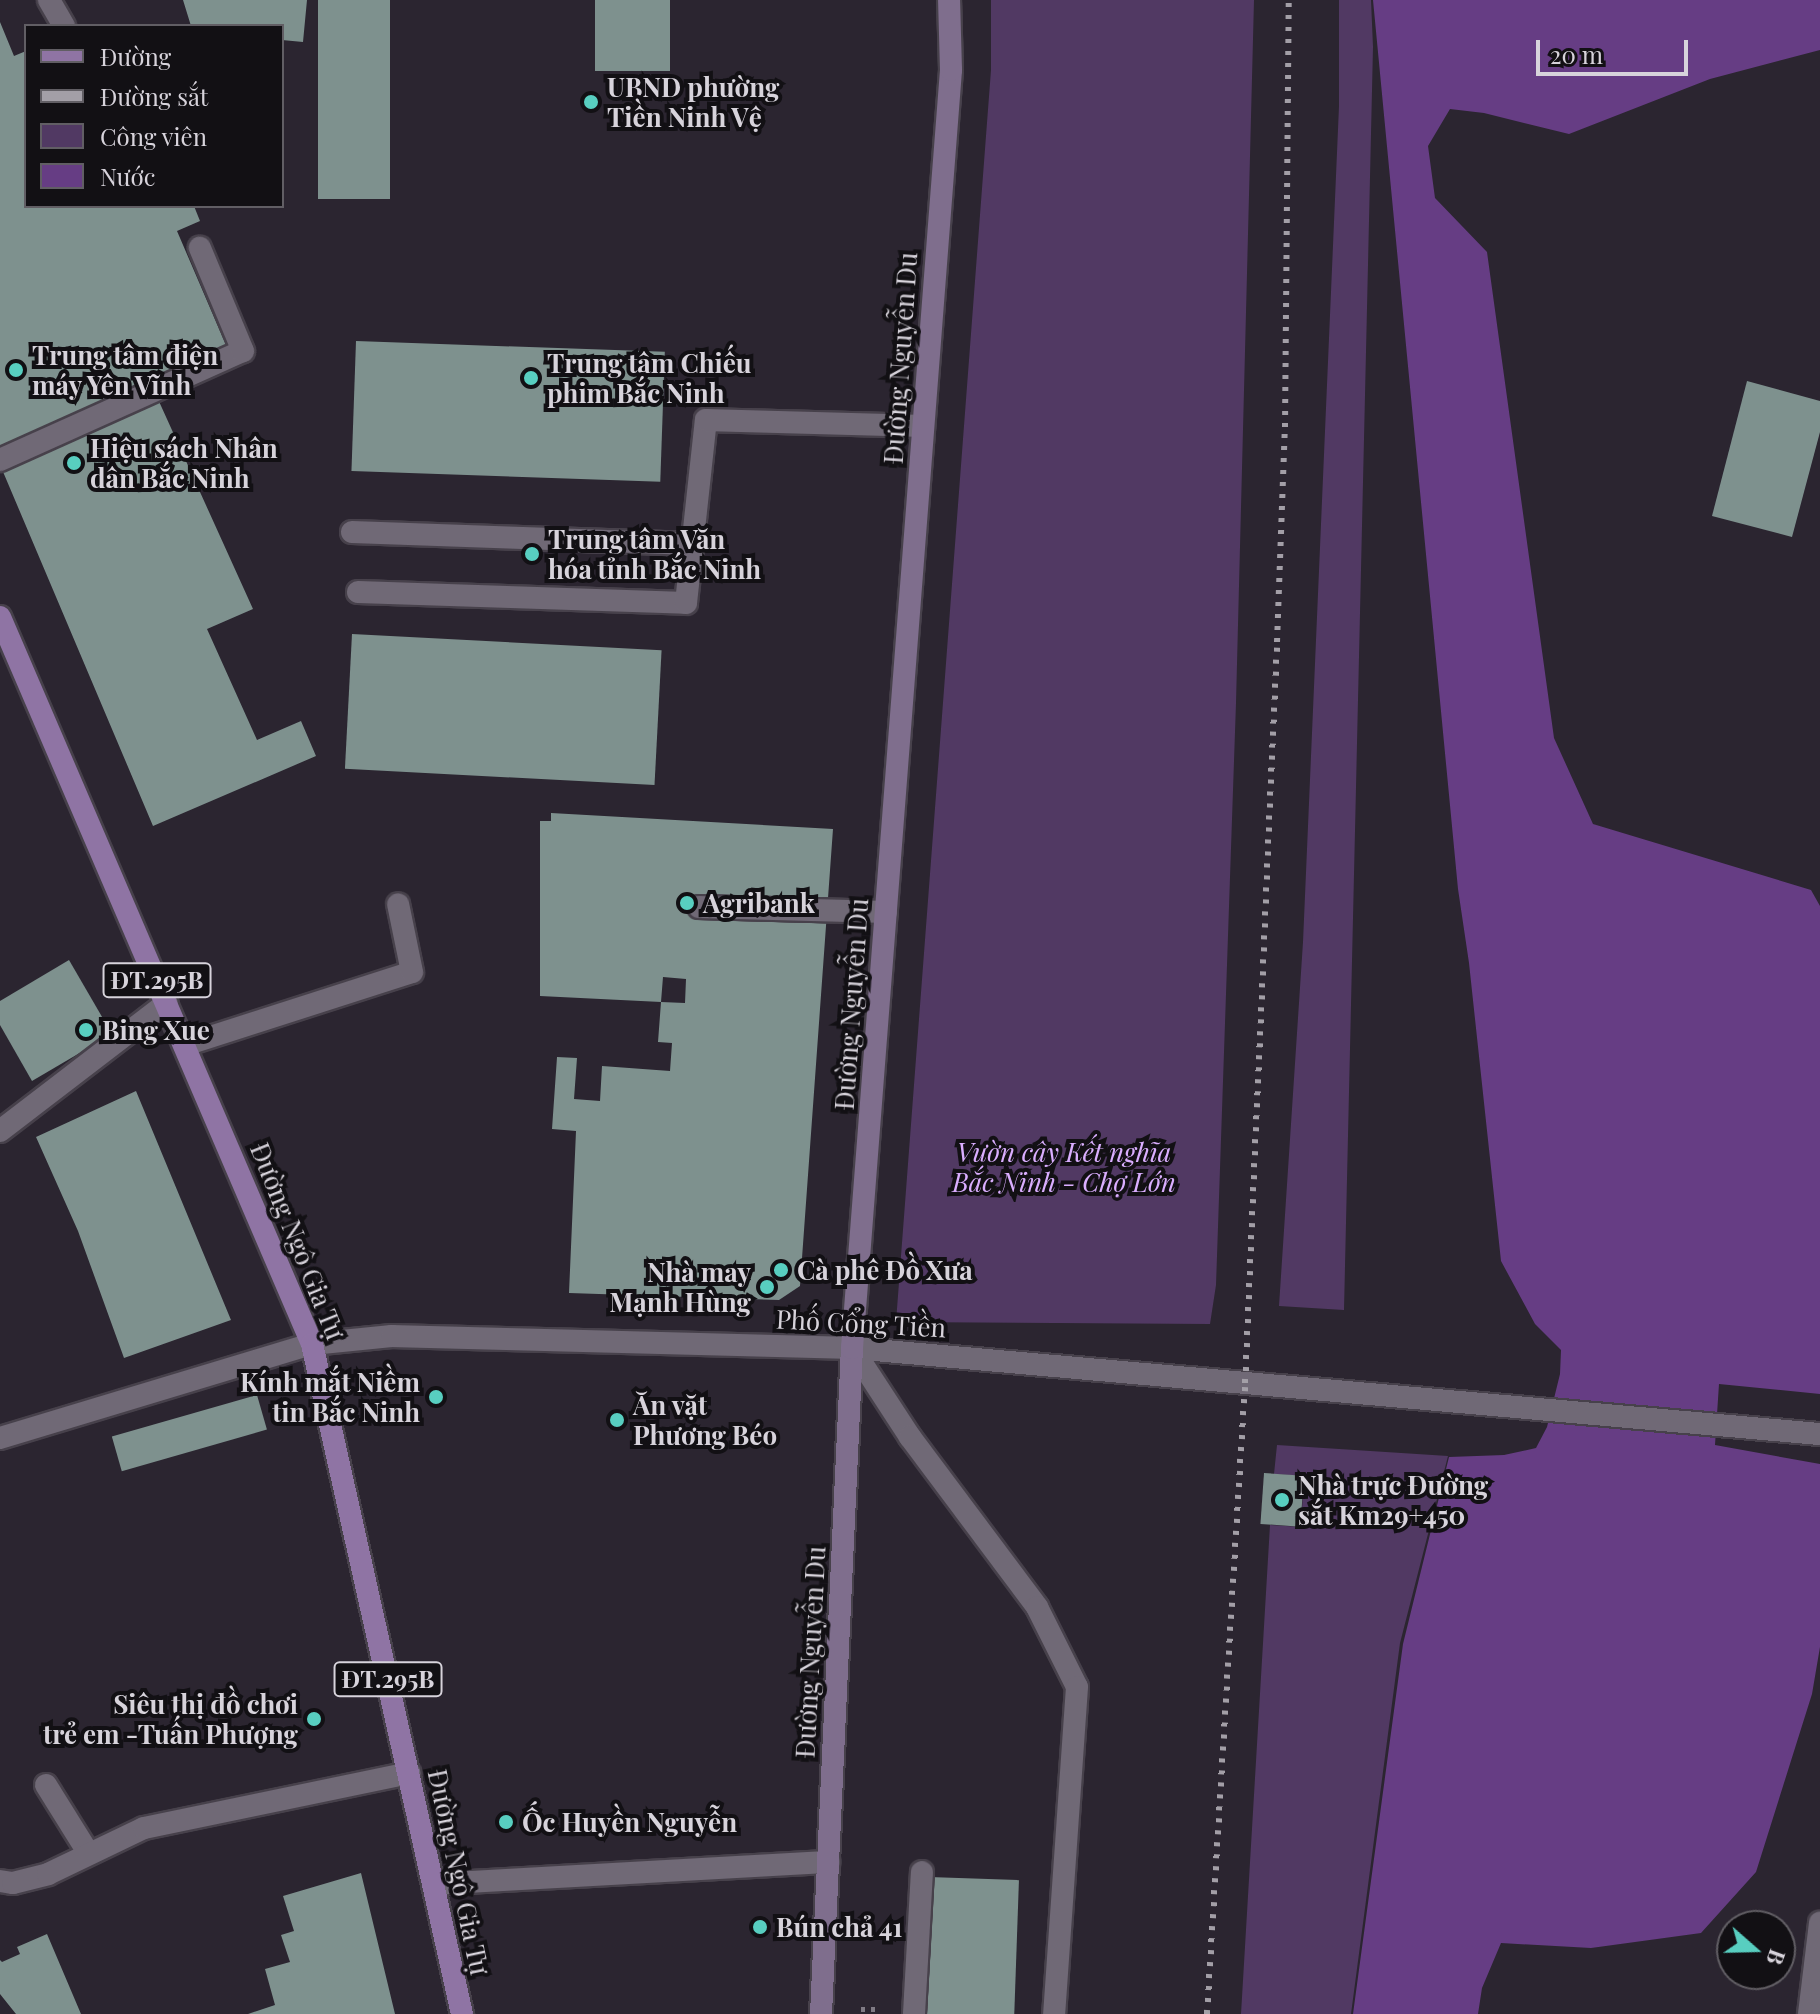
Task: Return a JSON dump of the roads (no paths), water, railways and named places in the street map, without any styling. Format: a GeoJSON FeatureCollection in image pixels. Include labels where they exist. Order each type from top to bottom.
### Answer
{"type":"FeatureCollection","features":[{"type":"Feature","properties":{"kind":"main road","name":"Đường Nguyễn Du"},"geometry":{"type":"LineString","coordinates":[[821,2014],[852,1348],[951,70],[949,0]]}},
{"type":"Feature","properties":{"kind":"main road","name":"Đường Ngô Gia Tự"},"geometry":{"type":"LineString","coordinates":[[0,617],[312,1344],[462,2014]]}},
{"type":"Feature","properties":{"kind":"street"},"geometry":{"type":"LineString","coordinates":[[49,0],[63,24]]}},
{"type":"Feature","properties":{"kind":"street"},"geometry":{"type":"LineString","coordinates":[[0,460],[243,351],[200,248]]}},
{"type":"Feature","properties":{"kind":"street"},"geometry":{"type":"LineString","coordinates":[[358,592],[686,603],[706,420],[923,426]]}},
{"type":"Feature","properties":{"kind":"street"},"geometry":{"type":"LineString","coordinates":[[352,532],[693,544]]}},
{"type":"Feature","properties":{"kind":"street"},"geometry":{"type":"LineString","coordinates":[[185,1045],[412,972],[398,904]]}},
{"type":"Feature","properties":{"kind":"street"},"geometry":{"type":"LineString","coordinates":[[699,907],[886,912]]}},
{"type":"Feature","properties":{"kind":"street"},"geometry":{"type":"LineString","coordinates":[[0,1131],[167,1003]]}},
{"type":"Feature","properties":{"kind":"street","name":"Phố Cổng Tiền"},"geometry":{"type":"LineString","coordinates":[[0,1438],[312,1344],[392,1336],[852,1348],[1816,1433]]}},
{"type":"Feature","properties":{"kind":"street"},"geometry":{"type":"LineString","coordinates":[[852,1348],[910,1437],[1037,1607],[1077,1687],[1054,2014]]}},
{"type":"Feature","properties":{"kind":"street"},"geometry":{"type":"LineString","coordinates":[[0,1881],[13,1883],[48,1874],[144,1828],[409,1773]]}},
{"type":"Feature","properties":{"kind":"street"},"geometry":{"type":"LineString","coordinates":[[46,1785],[89,1854]]}},
{"type":"Feature","properties":{"kind":"street"},"geometry":{"type":"LineString","coordinates":[[433,1884],[828,1862]]}},
{"type":"Feature","properties":{"kind":"street"},"geometry":{"type":"LineString","coordinates":[[914,2014],[922,1872]]}},
{"type":"Feature","properties":{"kind":"street"},"geometry":{"type":"LineString","coordinates":[[1809,2014],[1820,1923]]}},
{"type":"Feature","properties":{"kind":"water"},"geometry":{"type":"Polygon","coordinates":[[[1373,0],[1820,0],[1820,50],[1710,79],[1569,134],[1484,113],[1450,109],[1428,146],[1435,198],[1487,252],[1554,738],[1593,824],[1811,890],[1820,906],[1820,1394],[1719,1384],[1715,1445],[1820,1464],[1820,1647],[1812,1694],[1756,1872],[1722,1910],[1716,1910],[1716,1916],[1701,1933],[1591,1948],[1501,1943],[1482,1988],[1478,2014],[1353,2014],[1403,1644],[1449,1457],[1504,1455],[1536,1448],[1547,1427],[1560,1374],[1561,1350],[1535,1324],[1501,1261],[1469,963],[1458,889],[1373,0]]]}},
{"type":"Feature","properties":{"kind":"railway"},"geometry":{"type":"LineString","coordinates":[[1207,2014],[1245,1383],[1277,642],[1285,427],[1289,0]]}},
{"type":"Feature","properties":{"kind":"place","name":"UBND phường Tiền Ninh Vệ"},"geometry":{"type":"Point","coordinates":[591,102]}},
{"type":"Feature","properties":{"kind":"place","name":"Trung tâm điện máy Yên Vĩnh"},"geometry":{"type":"Point","coordinates":[16,370]}},
{"type":"Feature","properties":{"kind":"place","name":"Trung tâm Chiếu phim Bắc Ninh"},"geometry":{"type":"Point","coordinates":[531,378]}},
{"type":"Feature","properties":{"kind":"place","name":"Hiệu sách Nhân dân Bắc Ninh"},"geometry":{"type":"Point","coordinates":[74,463]}},
{"type":"Feature","properties":{"kind":"place","name":"Trung tâm Văn hóa tỉnh Bắc Ninh"},"geometry":{"type":"Point","coordinates":[532,554]}},
{"type":"Feature","properties":{"kind":"place","name":"Agribank"},"geometry":{"type":"Point","coordinates":[687,903]}},
{"type":"Feature","properties":{"kind":"place","name":"Bing Xue"},"geometry":{"type":"Point","coordinates":[86,1030]}},
{"type":"Feature","properties":{"kind":"place","name":"Cà phê Đồ Xưa"},"geometry":{"type":"Point","coordinates":[781,1270]}},
{"type":"Feature","properties":{"kind":"place","name":"Nhà may Mạnh Hùng"},"geometry":{"type":"Point","coordinates":[767,1287]}},
{"type":"Feature","properties":{"kind":"place","name":"Kính mắt Niềm tin Bắc Ninh"},"geometry":{"type":"Point","coordinates":[436,1397]}},
{"type":"Feature","properties":{"kind":"place","name":"Ăn vặt Phương Béo"},"geometry":{"type":"Point","coordinates":[617,1420]}},
{"type":"Feature","properties":{"kind":"place","name":"Nhà trực Đường sắt Km29+450"},"geometry":{"type":"Point","coordinates":[1282,1500]}},
{"type":"Feature","properties":{"kind":"place","name":"Siêu thị đồ chơi trẻ em -Tuấn Phượng"},"geometry":{"type":"Point","coordinates":[314,1719]}},
{"type":"Feature","properties":{"kind":"place","name":"Ốc Huyền Nguyễn"},"geometry":{"type":"Point","coordinates":[506,1822]}},
{"type":"Feature","properties":{"kind":"place","name":"Bún chả 41"},"geometry":{"type":"Point","coordinates":[760,1927]}},
{"type":"Feature","properties":{"kind":"park label","name":"Vườn cây Kết nghĩa Bắc Ninh - Chợ Lớn"},"geometry":{"type":"Point","coordinates":[1064,1167]}}]}
